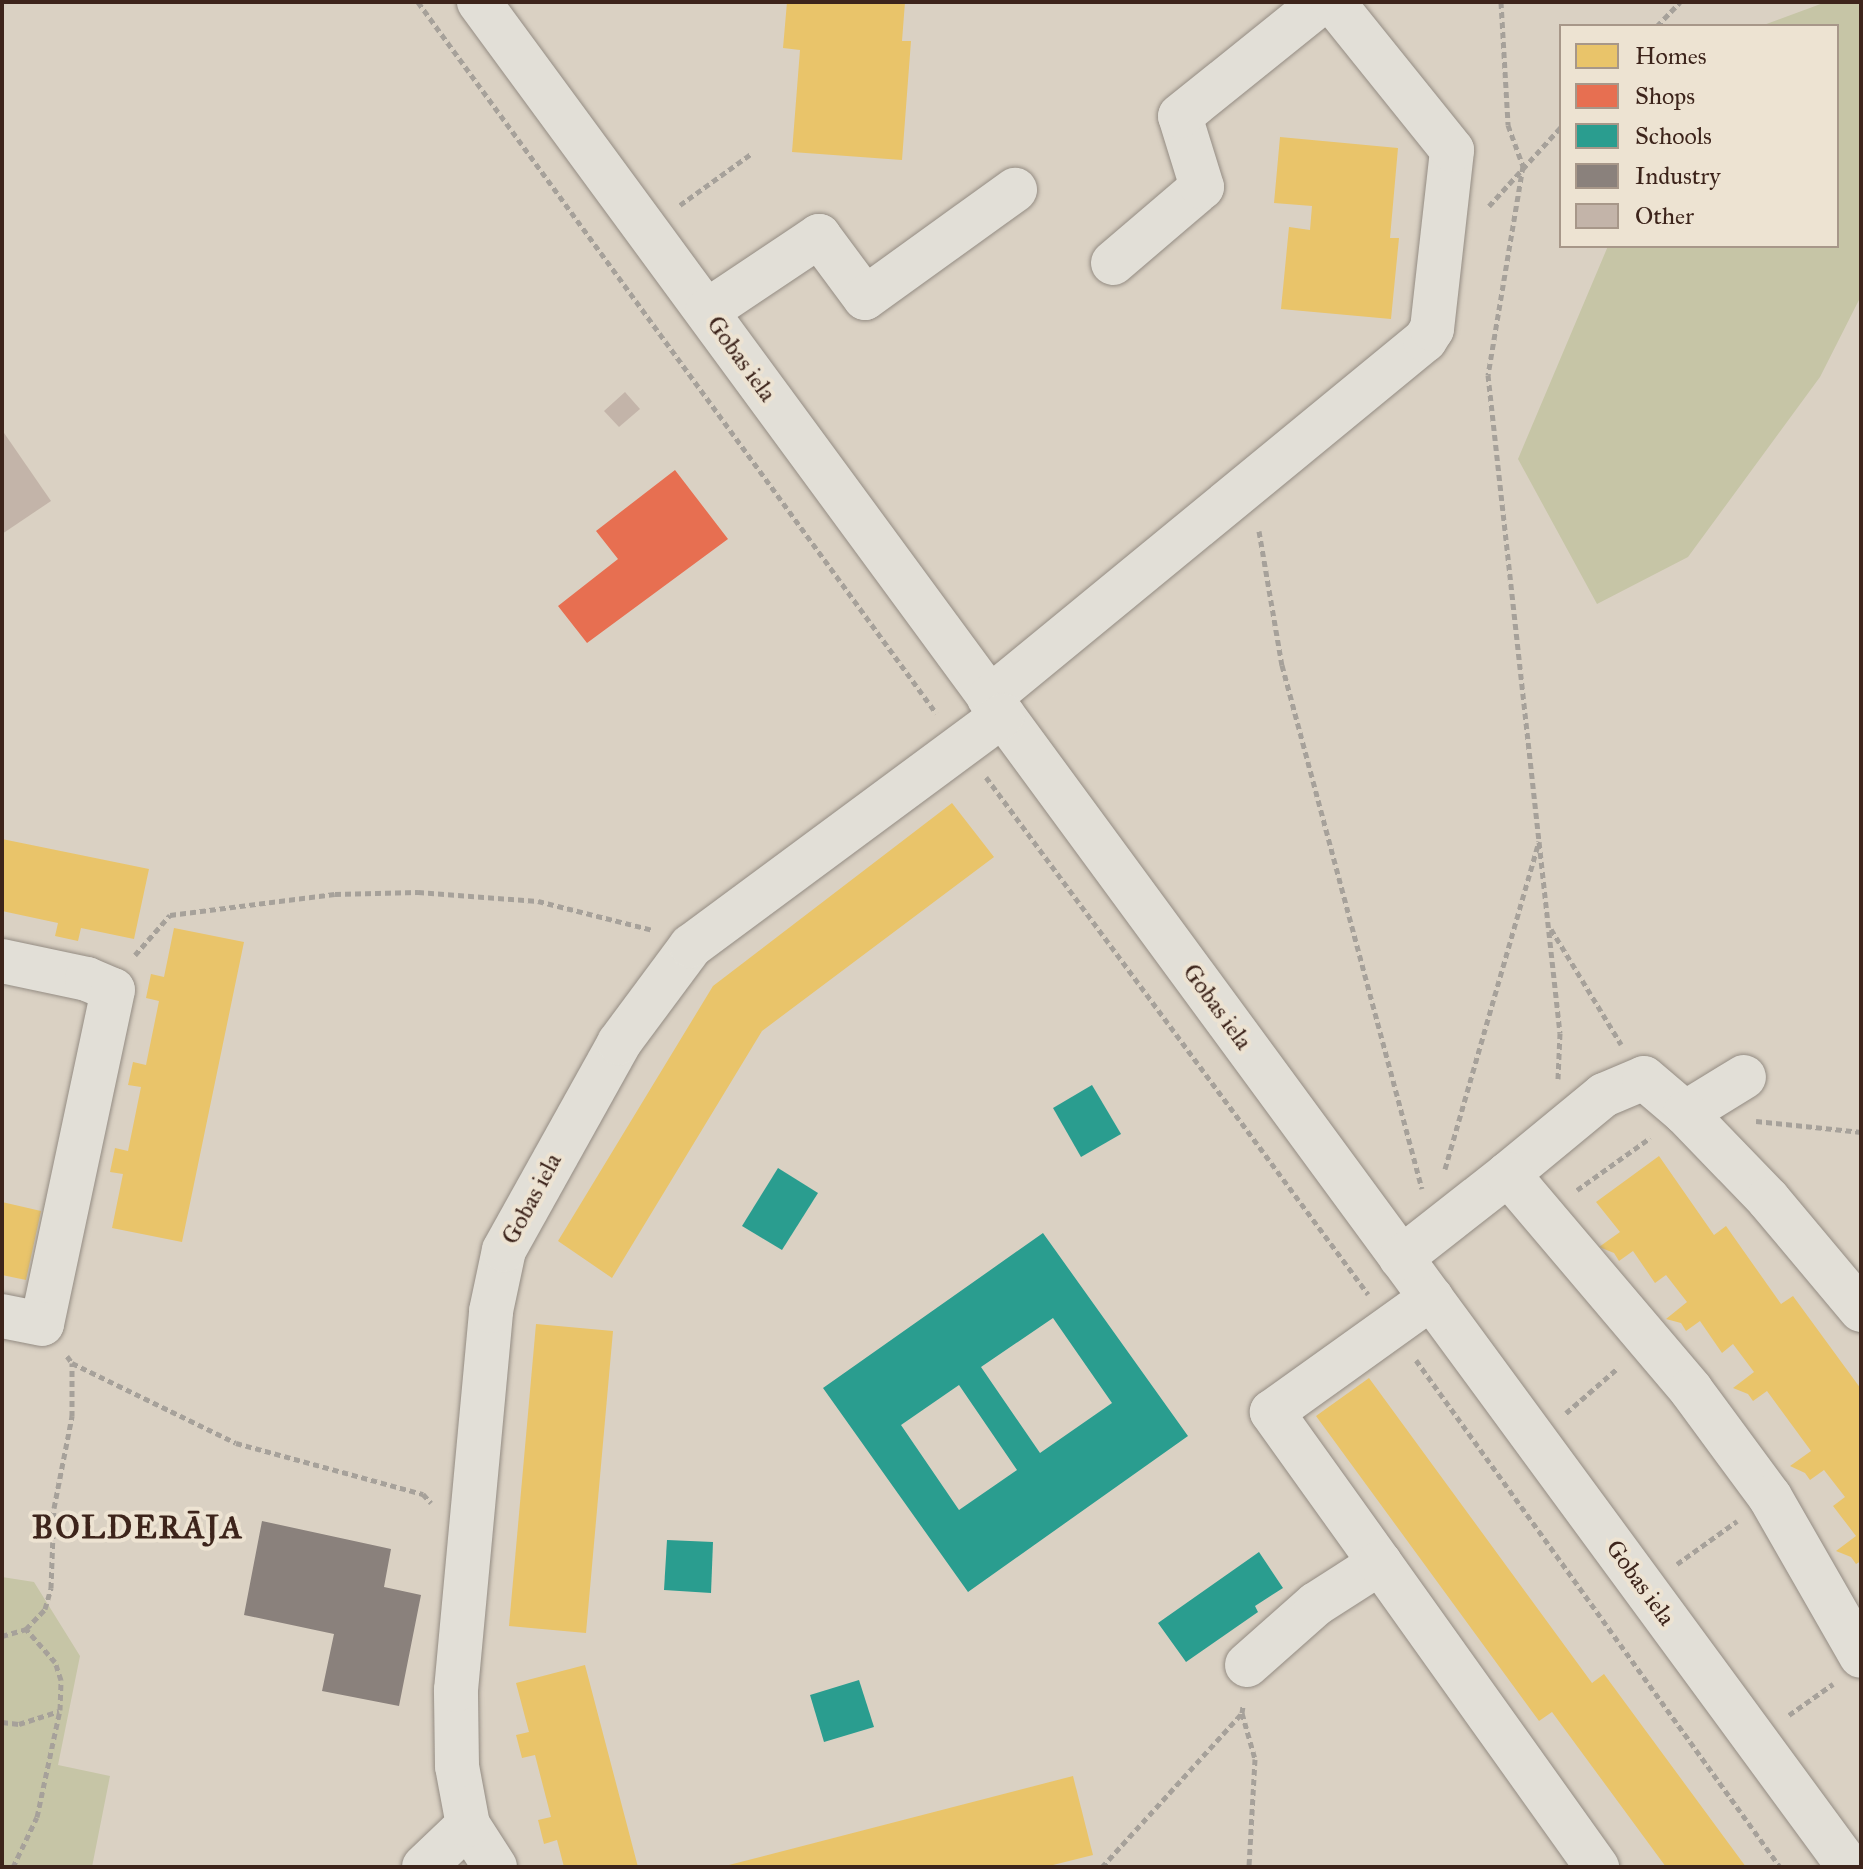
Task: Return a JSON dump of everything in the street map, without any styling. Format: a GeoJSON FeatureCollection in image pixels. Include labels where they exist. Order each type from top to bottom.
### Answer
{"type":"FeatureCollection","features":[{"type":"Feature","properties":{"kind":"street","name":"Gobas iela"},"geometry":{"type":"LineString","coordinates":[[479,2],[996,706],[1418,1240],[1431,1298],[1849,1867]]}},
{"type":"Feature","properties":{"kind":"street"},"geometry":{"type":"LineString","coordinates":[[1113,263],[1202,187],[1180,116],[1322,2]]}},
{"type":"Feature","properties":{"kind":"street"},"geometry":{"type":"LineString","coordinates":[[996,706],[1250,483],[1425,340],[1434,324],[1452,150],[1333,2]]}},
{"type":"Feature","properties":{"kind":"street"},"geometry":{"type":"LineString","coordinates":[[707,311],[819,236],[865,298],[1015,190]]}},
{"type":"Feature","properties":{"kind":"street","name":"Gobas iela"},"geometry":{"type":"LineString","coordinates":[[495,1867],[468,1825],[457,1766],[456,1690],[491,1311],[504,1250],[619,1043],[691,946],[962,745],[996,706]]}},
{"type":"Feature","properties":{"kind":"street"},"geometry":{"type":"LineString","coordinates":[[2,961],[87,979],[113,990],[22,1320]]}},
{"type":"Feature","properties":{"kind":"street"},"geometry":{"type":"LineString","coordinates":[[1685,1113],[1744,1077]]}},
{"type":"Feature","properties":{"kind":"street"},"geometry":{"type":"LineString","coordinates":[[1418,1240],[1556,1137],[1604,1095],[1644,1078],[1685,1113],[1768,1199],[1861,1310]]}},
{"type":"Feature","properties":{"kind":"street"},"geometry":{"type":"LineString","coordinates":[[1508,1174],[1540,1216],[1691,1390],[1770,1497],[1849,1668]]}},
{"type":"Feature","properties":{"kind":"street"},"geometry":{"type":"LineString","coordinates":[[1431,1298],[1272,1412],[1597,1867]]}},
{"type":"Feature","properties":{"kind":"street"},"geometry":{"type":"LineString","coordinates":[[1247,1665],[1316,1604],[1380,1563]]}},
{"type":"Feature","properties":{"kind":"street"},"geometry":{"type":"LineString","coordinates":[[424,1867],[468,1825]]}},
{"type":"Feature","properties":{"kind":"path"},"geometry":{"type":"LineString","coordinates":[[418,2],[1392,1326],[1780,1867]]}},
{"type":"Feature","properties":{"kind":"path"},"geometry":{"type":"LineString","coordinates":[[1501,2],[1508,125],[1523,166],[1488,375],[1560,1033],[1556,1137]]}},
{"type":"Feature","properties":{"kind":"path"},"geometry":{"type":"LineString","coordinates":[[1659,24],[1680,2]]}},
{"type":"Feature","properties":{"kind":"path"},"geometry":{"type":"LineString","coordinates":[[1482,215],[1559,129]]}},
{"type":"Feature","properties":{"kind":"path"},"geometry":{"type":"LineString","coordinates":[[1250,483],[1282,665],[1418,1240]]}},
{"type":"Feature","properties":{"kind":"path"},"geometry":{"type":"LineString","coordinates":[[1418,1240],[1540,836]]}},
{"type":"Feature","properties":{"kind":"path"},"geometry":{"type":"LineString","coordinates":[[113,990],[137,951],[170,915],[335,894],[418,892],[538,901],[646,927],[691,946]]}},
{"type":"Feature","properties":{"kind":"path"},"geometry":{"type":"LineString","coordinates":[[1549,926],[1579,980],[1644,1078]]}},
{"type":"Feature","properties":{"kind":"path"},"geometry":{"type":"LineString","coordinates":[[1540,1216],[1685,1113],[1861,1132]]}},
{"type":"Feature","properties":{"kind":"path"},"geometry":{"type":"LineString","coordinates":[[22,1320],[72,1363],[236,1443],[423,1494],[468,1542]]}},
{"type":"Feature","properties":{"kind":"path"},"geometry":{"type":"LineString","coordinates":[[1556,1422],[1649,1341]]}},
{"type":"Feature","properties":{"kind":"path"},"geometry":{"type":"LineString","coordinates":[[2,1636],[26,1629],[45,1609],[51,1588],[54,1508],[72,1416],[72,1363]]}},
{"type":"Feature","properties":{"kind":"path"},"geometry":{"type":"LineString","coordinates":[[1667,1572],[1770,1497]]}},
{"type":"Feature","properties":{"kind":"path"},"geometry":{"type":"LineString","coordinates":[[2,1864],[12,1867],[37,1817],[60,1710],[61,1680],[55,1662],[26,1629]]}},
{"type":"Feature","properties":{"kind":"path"},"geometry":{"type":"LineString","coordinates":[[1247,1665],[1242,1713],[1255,1759],[1249,1867]]}},
{"type":"Feature","properties":{"kind":"path"},"geometry":{"type":"LineString","coordinates":[[1778,1723],[1849,1668]]}},
{"type":"Feature","properties":{"kind":"path"},"geometry":{"type":"LineString","coordinates":[[2,1722],[19,1724],[60,1710]]}},
{"type":"Feature","properties":{"kind":"path"},"geometry":{"type":"LineString","coordinates":[[1102,1867],[1242,1713]]}},
{"type":"Feature","properties":{"kind":"green space"},"geometry":{"type":"Polygon","coordinates":[[[1826,2],[1861,2],[1861,296],[1820,377],[1688,557],[1597,604],[1518,459],[1607,248],[1839,248],[1839,24],[1766,24],[1826,2]]]}},
{"type":"Feature","properties":{"kind":"green space"},"geometry":{"type":"Polygon","coordinates":[[[2,1577],[34,1582],[80,1656],[58,1765],[110,1776],[92,1867],[2,1867],[2,1577]]]}},
{"type":"Feature","properties":{"kind":"building: Homes"},"geometry":{"type":"Polygon","coordinates":[[[787,2],[905,2],[902,41],[911,41],[902,160],[792,152],[800,50],[783,48],[787,2]]]}},
{"type":"Feature","properties":{"kind":"building: Homes"},"geometry":{"type":"Polygon","coordinates":[[[1280,137],[1398,148],[1390,238],[1399,238],[1391,319],[1281,309],[1289,227],[1310,230],[1312,206],[1274,203],[1280,137]]]}},
{"type":"Feature","properties":{"kind":"building: Homes"},"geometry":{"type":"Polygon","coordinates":[[[952,803],[994,857],[762,1031],[612,1278],[558,1241],[713,986],[952,803]]]}},
{"type":"Feature","properties":{"kind":"building: Homes"},"geometry":{"type":"Polygon","coordinates":[[[2,839],[149,869],[134,939],[81,928],[78,941],[55,936],[58,923],[2,911],[2,839]]]}},
{"type":"Feature","properties":{"kind":"building: Homes"},"geometry":{"type":"Polygon","coordinates":[[[174,928],[244,942],[182,1242],[112,1228],[123,1174],[110,1172],[115,1148],[128,1151],[141,1087],[128,1085],[133,1062],[146,1065],[159,1001],[146,998],[151,974],[164,977],[174,928]]]}},
{"type":"Feature","properties":{"kind":"building: Homes"},"geometry":{"type":"Polygon","coordinates":[[[1659,1156],[1714,1235],[1726,1226],[1781,1304],[1793,1296],[1861,1389],[1861,1561],[1856,1564],[1851,1557],[1836,1551],[1856,1536],[1833,1506],[1845,1497],[1824,1470],[1810,1480],[1805,1473],[1790,1466],[1811,1451],[1767,1391],[1753,1401],[1748,1394],[1733,1388],[1754,1372],[1733,1344],[1722,1353],[1700,1321],[1686,1331],[1681,1323],[1666,1319],[1687,1302],[1666,1275],[1655,1283],[1633,1251],[1619,1261],[1614,1253],[1599,1247],[1620,1232],[1596,1202],[1659,1156]]]}},
{"type":"Feature","properties":{"kind":"building: Homes"},"geometry":{"type":"Polygon","coordinates":[[[2,1202],[41,1211],[26,1280],[2,1275],[2,1202]]]}},
{"type":"Feature","properties":{"kind":"building: Homes"},"geometry":{"type":"Polygon","coordinates":[[[536,1324],[613,1331],[586,1633],[509,1626],[536,1324]]]}},
{"type":"Feature","properties":{"kind":"building: Homes"},"geometry":{"type":"Polygon","coordinates":[[[1369,1378],[1592,1683],[1604,1674],[1746,1867],[1666,1867],[1552,1712],[1539,1721],[1316,1416],[1369,1378]]]}},
{"type":"Feature","properties":{"kind":"building: Homes"},"geometry":{"type":"Polygon","coordinates":[[[585,1665],[638,1867],[564,1867],[557,1840],[544,1844],[538,1820],[551,1817],[535,1755],[522,1758],[516,1735],[529,1732],[516,1683],[585,1665]]]}},
{"type":"Feature","properties":{"kind":"building: Homes"},"geometry":{"type":"Polygon","coordinates":[[[1073,1776],[1093,1855],[1045,1867],[721,1867],[1073,1776]]]}},
{"type":"Feature","properties":{"kind":"building: Shops"},"geometry":{"type":"Polygon","coordinates":[[[675,470],[728,539],[587,643],[558,606],[618,559],[596,531],[675,470]]]}},
{"type":"Feature","properties":{"kind":"building: Schools"},"geometry":{"type":"Polygon","coordinates":[[[1092,1085],[1121,1134],[1081,1157],[1053,1108],[1092,1085]]]}},
{"type":"Feature","properties":{"kind":"building: Schools"},"geometry":{"type":"Polygon","coordinates":[[[778,1168],[818,1193],[782,1250],[742,1226],[778,1168]]]}},
{"type":"Feature","properties":{"kind":"building: Schools"},"geometry":{"type":"Polygon","coordinates":[[[1043,1233],[1188,1436],[968,1592],[823,1388],[1043,1233]],[[1053,1318],[981,1367],[1040,1453],[1112,1403],[1053,1318]],[[959,1385],[901,1425],[959,1510],[1017,1470],[959,1385]]]}},
{"type":"Feature","properties":{"kind":"building: Schools"},"geometry":{"type":"Polygon","coordinates":[[[667,1540],[713,1542],[711,1593],[664,1590],[667,1540]]]}},
{"type":"Feature","properties":{"kind":"building: Schools"},"geometry":{"type":"Polygon","coordinates":[[[1259,1552],[1283,1588],[1255,1606],[1258,1612],[1186,1662],[1158,1623],[1259,1552]]]}},
{"type":"Feature","properties":{"kind":"building: Schools"},"geometry":{"type":"Polygon","coordinates":[[[859,1680],[874,1727],[824,1742],[810,1695],[859,1680]]]}},
{"type":"Feature","properties":{"kind":"building: Industry"},"geometry":{"type":"Polygon","coordinates":[[[262,1521],[391,1549],[384,1587],[421,1595],[399,1706],[322,1691],[334,1634],[244,1615],[262,1521]]]}},
{"type":"Feature","properties":{"kind":"building: Other"},"geometry":{"type":"Polygon","coordinates":[[[625,392],[640,409],[619,427],[604,411],[625,392]]]}},
{"type":"Feature","properties":{"kind":"building: Other"},"geometry":{"type":"Polygon","coordinates":[[[2,430],[51,501],[2,534],[2,430]]]}},
{"type":"Feature","properties":{"kind":"district","name":"BOLDERĀJA"},"geometry":{"type":"Point","coordinates":[138,1528]}}]}
